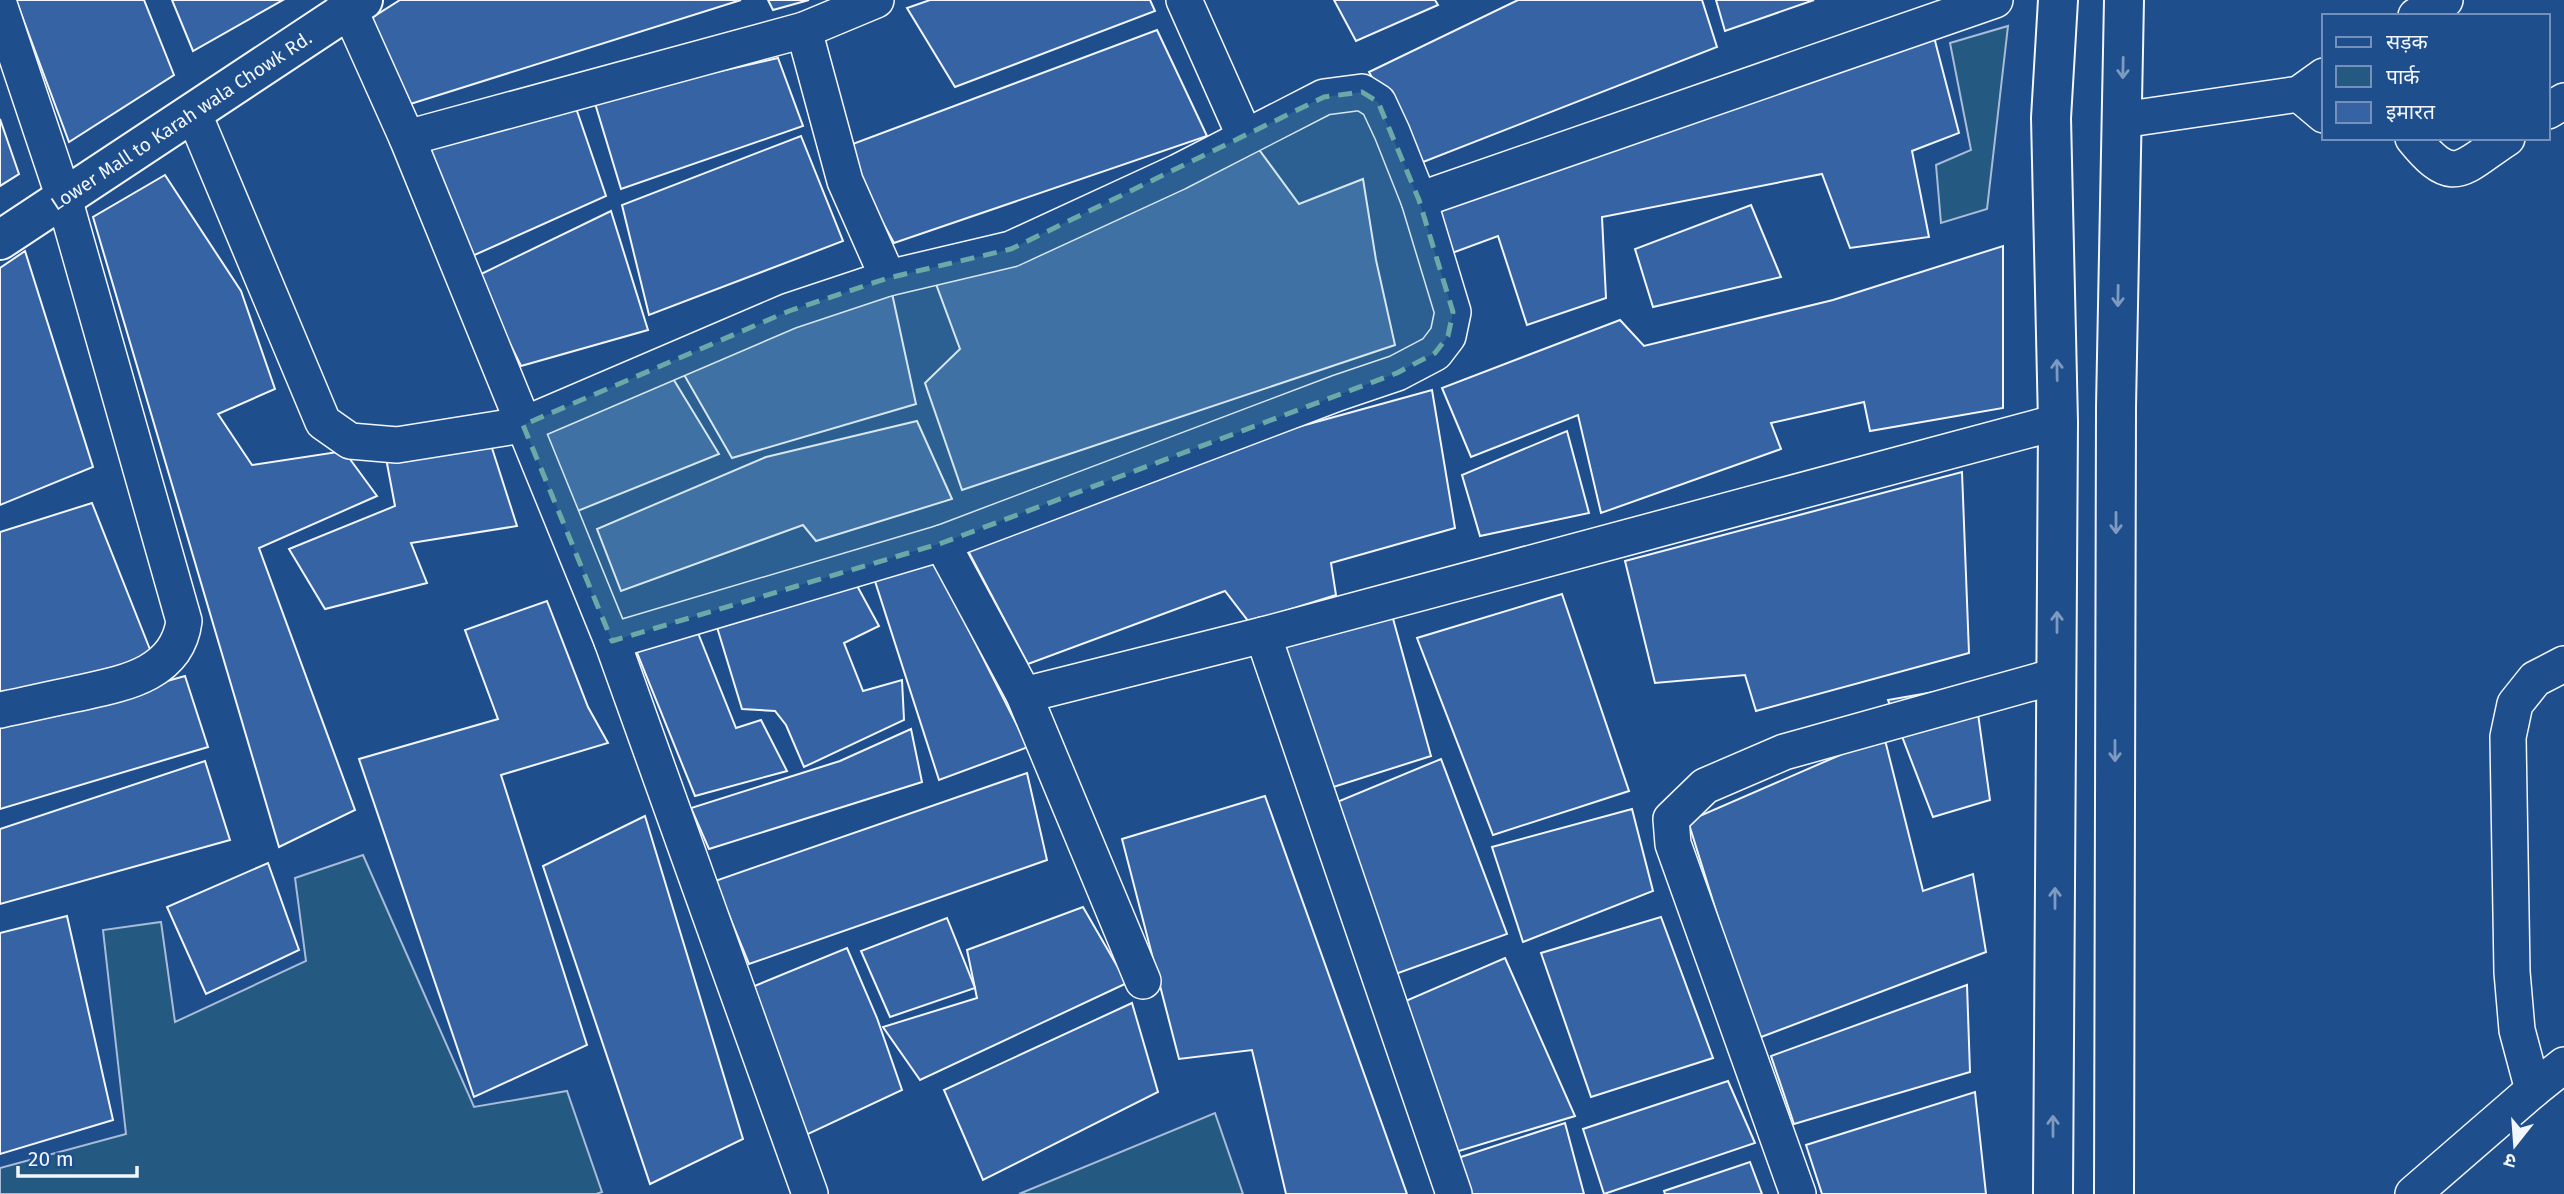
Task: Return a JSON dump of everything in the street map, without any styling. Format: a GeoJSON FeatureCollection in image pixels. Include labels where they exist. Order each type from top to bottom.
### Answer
{"type":"FeatureCollection","features":[{"type":"Feature","properties":{"kind":"main road"},"geometry":{"type":"LineString","coordinates":[[2053,1194],[2058,422],[2051,118],[2058,0]]}},
{"type":"Feature","properties":{"kind":"main road"},"geometry":{"type":"LineString","coordinates":[[2113,1194],[2116,407],[2124,0]]}},
{"type":"Feature","properties":{"kind":"main road","name":"Lower Mall to Karah wala Chowk Rd."},"geometry":{"type":"LineString","coordinates":[[0,240],[353,3]]}},
{"type":"Feature","properties":{"kind":"street"},"geometry":{"type":"LineString","coordinates":[[407,138],[804,30],[876,0]]}},
{"type":"Feature","properties":{"kind":"street"},"geometry":{"type":"LineString","coordinates":[[1184,0],[1245,137]]}},
{"type":"Feature","properties":{"kind":"street"},"geometry":{"type":"LineString","coordinates":[[1419,200],[1995,0]]}},
{"type":"Feature","properties":{"kind":"street"},"geometry":{"type":"LineString","coordinates":[[2420,14],[2445,0]]}},
{"type":"Feature","properties":{"kind":"street"},"geometry":{"type":"LineString","coordinates":[[353,3],[612,641],[810,1194]]}},
{"type":"Feature","properties":{"kind":"street"},"geometry":{"type":"LineString","coordinates":[[0,7],[64,198],[184,621],[182,639],[168,658],[132,682],[0,710]]}},
{"type":"Feature","properties":{"kind":"street"},"geometry":{"type":"LineString","coordinates":[[804,30],[845,181],[888,278]]}},
{"type":"Feature","properties":{"kind":"street"},"geometry":{"type":"LineString","coordinates":[[193,112],[323,422],[350,442],[397,445],[523,425],[789,311],[888,278],[1011,248],[1081,218],[1324,97],[1362,92],[1378,102],[1419,200],[1452,312],[1448,336],[1435,353],[1397,373],[1325,397],[942,543],[612,641]]}},
{"type":"Feature","properties":{"kind":"street"},"geometry":{"type":"LineString","coordinates":[[2122,120],[2316,95]]}},
{"type":"Feature","properties":{"kind":"street"},"geometry":{"type":"LineString","coordinates":[[2415,140],[2434,163],[2447,169],[2458,170],[2504,140]]}},
{"type":"Feature","properties":{"kind":"street"},"geometry":{"type":"LineString","coordinates":[[1024,695],[1263,635],[2058,422]]}},
{"type":"Feature","properties":{"kind":"street"},"geometry":{"type":"LineString","coordinates":[[942,543],[1024,695],[1143,981]]}},
{"type":"Feature","properties":{"kind":"street"},"geometry":{"type":"LineString","coordinates":[[1263,635],[1454,1194]]}},
{"type":"Feature","properties":{"kind":"street"},"geometry":{"type":"LineString","coordinates":[[2533,1090],[2516,1030],[2512,972],[2508,737],[2515,704],[2535,679],[2564,664]]}},
{"type":"Feature","properties":{"kind":"street"},"geometry":{"type":"LineString","coordinates":[[1798,1194],[1673,844],[1671,819],[1705,786],[1784,752],[2056,676]]}},
{"type":"Feature","properties":{"kind":"street"},"geometry":{"type":"LineString","coordinates":[[2413,1194],[2564,1065]]}},
{"type":"Feature","properties":{"kind":"highlighted area"},"geometry":{"type":"Polygon","coordinates":[[[1362,92],[1378,102],[1419,200],[1453,312],[1448,336],[1435,353],[1397,373],[942,543],[612,641],[523,425],[789,311],[888,278],[1011,249],[1324,97],[1362,92]]]}},
{"type":"Feature","properties":{"kind":"green space"},"geometry":{"type":"Polygon","coordinates":[[[2008,26],[1987,209],[1941,223],[1936,165],[1971,150],[1950,43],[2008,26]]]}},
{"type":"Feature","properties":{"kind":"green space"},"geometry":{"type":"Polygon","coordinates":[[[363,855],[474,1107],[567,1091],[602,1192],[0,1194],[0,1168],[126,1134],[103,930],[161,922],[175,1022],[306,961],[295,878],[363,855]]]}},
{"type":"Feature","properties":{"kind":"green space"},"geometry":{"type":"Polygon","coordinates":[[[1215,1113],[1243,1194],[1019,1194],[1215,1113]]]}},
{"type":"Feature","properties":{"kind":"building"},"geometry":{"type":"Polygon","coordinates":[[[16,0],[144,0],[174,75],[69,142],[16,0]]]}},
{"type":"Feature","properties":{"kind":"building"},"geometry":{"type":"Polygon","coordinates":[[[172,0],[283,0],[193,51],[172,0]]]}},
{"type":"Feature","properties":{"kind":"building"},"geometry":{"type":"Polygon","coordinates":[[[400,0],[741,0],[404,106],[370,19],[400,0]]]}},
{"type":"Feature","properties":{"kind":"building"},"geometry":{"type":"Polygon","coordinates":[[[768,0],[809,0],[773,10],[768,0]]]}},
{"type":"Feature","properties":{"kind":"building"},"geometry":{"type":"Polygon","coordinates":[[[930,0],[1150,0],[1155,11],[955,87],[907,8],[930,0]]]}},
{"type":"Feature","properties":{"kind":"building"},"geometry":{"type":"Polygon","coordinates":[[[1334,0],[1435,0],[1438,5],[1356,41],[1334,0]]]}},
{"type":"Feature","properties":{"kind":"building"},"geometry":{"type":"Polygon","coordinates":[[[1518,0],[1702,0],[1717,47],[1418,164],[1369,72],[1518,0]]]}},
{"type":"Feature","properties":{"kind":"building"},"geometry":{"type":"Polygon","coordinates":[[[1716,0],[1814,0],[1725,31],[1716,0]]]}},
{"type":"Feature","properties":{"kind":"building"},"geometry":{"type":"Polygon","coordinates":[[[1157,30],[1207,136],[894,243],[842,148],[1157,30]]]}},
{"type":"Feature","properties":{"kind":"building"},"geometry":{"type":"Polygon","coordinates":[[[1934,37],[1959,133],[1912,151],[1929,237],[1850,248],[1822,174],[1602,217],[1606,298],[1527,325],[1498,236],[1444,256],[1430,198],[1934,37]]]}},
{"type":"Feature","properties":{"kind":"building"},"geometry":{"type":"Polygon","coordinates":[[[778,58],[803,126],[621,189],[594,100],[778,58]]]}},
{"type":"Feature","properties":{"kind":"building"},"geometry":{"type":"Polygon","coordinates":[[[576,108],[606,196],[470,257],[420,150],[576,108]]]}},
{"type":"Feature","properties":{"kind":"building"},"geometry":{"type":"Polygon","coordinates":[[[0,119],[19,174],[0,186],[0,119]]]}},
{"type":"Feature","properties":{"kind":"building"},"geometry":{"type":"Polygon","coordinates":[[[801,136],[843,241],[649,315],[622,205],[801,136]]]}},
{"type":"Feature","properties":{"kind":"building"},"geometry":{"type":"Polygon","coordinates":[[[1252,140],[1299,204],[1363,179],[1376,260],[1395,345],[962,490],[925,383],[960,349],[929,265],[1252,140]]]}},
{"type":"Feature","properties":{"kind":"building"},"geometry":{"type":"Polygon","coordinates":[[[165,175],[241,291],[275,389],[218,414],[252,465],[344,451],[377,496],[259,548],[355,810],[279,847],[93,217],[165,175]]]}},
{"type":"Feature","properties":{"kind":"building"},"geometry":{"type":"Polygon","coordinates":[[[1751,205],[1781,277],[1653,307],[1635,249],[1751,205]]]}},
{"type":"Feature","properties":{"kind":"building"},"geometry":{"type":"Polygon","coordinates":[[[611,211],[648,330],[521,366],[477,276],[611,211]]]}},
{"type":"Feature","properties":{"kind":"building"},"geometry":{"type":"Polygon","coordinates":[[[2003,246],[2003,408],[1870,431],[1864,402],[1771,423],[1781,449],[1601,513],[1578,415],[1471,457],[1442,388],[1620,320],[1644,346],[1833,300],[2003,246]]]}},
{"type":"Feature","properties":{"kind":"building"},"geometry":{"type":"Polygon","coordinates":[[[25,251],[93,467],[0,505],[0,268],[25,251]]]}},
{"type":"Feature","properties":{"kind":"building"},"geometry":{"type":"Polygon","coordinates":[[[885,261],[916,404],[732,458],[675,359],[885,261]]]}},
{"type":"Feature","properties":{"kind":"building"},"geometry":{"type":"Polygon","coordinates":[[[669,372],[719,454],[575,512],[541,421],[669,372]]]}},
{"type":"Feature","properties":{"kind":"building"},"geometry":{"type":"Polygon","coordinates":[[[1432,390],[1455,528],[1331,563],[1336,595],[1249,622],[1225,591],[1028,664],[965,545],[1247,441],[1432,390]]]}},
{"type":"Feature","properties":{"kind":"building"},"geometry":{"type":"Polygon","coordinates":[[[917,421],[952,499],[816,541],[803,525],[621,591],[597,529],[766,457],[917,421]]]}},
{"type":"Feature","properties":{"kind":"building"},"geometry":{"type":"Polygon","coordinates":[[[1567,431],[1589,513],[1480,536],[1462,475],[1567,431]]]}},
{"type":"Feature","properties":{"kind":"building"},"geometry":{"type":"Polygon","coordinates":[[[491,445],[517,526],[411,543],[427,583],[325,609],[289,549],[395,506],[386,458],[491,445]]]}},
{"type":"Feature","properties":{"kind":"building"},"geometry":{"type":"Polygon","coordinates":[[[1962,472],[1969,653],[1756,711],[1745,675],[1655,683],[1625,561],[1962,472]]]}},
{"type":"Feature","properties":{"kind":"building"},"geometry":{"type":"Polygon","coordinates":[[[92,503],[153,657],[0,702],[0,532],[92,503]]]}},
{"type":"Feature","properties":{"kind":"building"},"geometry":{"type":"Polygon","coordinates":[[[931,555],[1028,747],[939,780],[874,578],[931,555]]]}},
{"type":"Feature","properties":{"kind":"building"},"geometry":{"type":"Polygon","coordinates":[[[855,582],[879,626],[844,643],[863,691],[902,680],[904,720],[804,767],[786,725],[775,711],[742,709],[716,624],[855,582]]]}},
{"type":"Feature","properties":{"kind":"building"},"geometry":{"type":"Polygon","coordinates":[[[1562,594],[1629,791],[1493,835],[1417,638],[1562,594]]]}},
{"type":"Feature","properties":{"kind":"building"},"geometry":{"type":"Polygon","coordinates":[[[547,601],[588,707],[608,743],[501,775],[587,1045],[474,1097],[359,759],[498,719],[465,630],[547,601]]]}},
{"type":"Feature","properties":{"kind":"building"},"geometry":{"type":"Polygon","coordinates":[[[1392,615],[1431,756],[1324,790],[1277,645],[1392,615]]]}},
{"type":"Feature","properties":{"kind":"building"},"geometry":{"type":"Polygon","coordinates":[[[696,628],[736,728],[761,720],[787,771],[695,796],[633,643],[696,628]]]}},
{"type":"Feature","properties":{"kind":"building"},"geometry":{"type":"Polygon","coordinates":[[[185,676],[208,747],[0,809],[0,728],[185,676]]]}},
{"type":"Feature","properties":{"kind":"building"},"geometry":{"type":"Polygon","coordinates":[[[1974,685],[1990,800],[1933,817],[1888,700],[1974,685]]]}},
{"type":"Feature","properties":{"kind":"building"},"geometry":{"type":"Polygon","coordinates":[[[911,729],[922,782],[709,849],[691,808],[840,761],[911,729]]]}},
{"type":"Feature","properties":{"kind":"building"},"geometry":{"type":"Polygon","coordinates":[[[1884,736],[1923,891],[1973,874],[1986,952],[1756,1039],[1688,821],[1884,736]]]}},
{"type":"Feature","properties":{"kind":"building"},"geometry":{"type":"Polygon","coordinates":[[[1441,759],[1507,934],[1390,976],[1337,802],[1441,759]]]}},
{"type":"Feature","properties":{"kind":"building"},"geometry":{"type":"Polygon","coordinates":[[[205,761],[230,840],[0,904],[0,829],[205,761]]]}},
{"type":"Feature","properties":{"kind":"building"},"geometry":{"type":"Polygon","coordinates":[[[1027,773],[1047,860],[749,964],[715,881],[1027,773]]]}},
{"type":"Feature","properties":{"kind":"building"},"geometry":{"type":"Polygon","coordinates":[[[1265,796],[1407,1194],[1286,1194],[1252,1050],[1179,1059],[1122,839],[1265,796]]]}},
{"type":"Feature","properties":{"kind":"building"},"geometry":{"type":"Polygon","coordinates":[[[1632,809],[1653,891],[1523,942],[1492,847],[1632,809]]]}},
{"type":"Feature","properties":{"kind":"building"},"geometry":{"type":"Polygon","coordinates":[[[645,816],[743,1139],[650,1184],[543,866],[645,816]]]}},
{"type":"Feature","properties":{"kind":"building"},"geometry":{"type":"Polygon","coordinates":[[[268,863],[299,950],[206,994],[167,907],[268,863]]]}},
{"type":"Feature","properties":{"kind":"building"},"geometry":{"type":"Polygon","coordinates":[[[1083,907],[1127,983],[920,1080],[883,1027],[977,998],[967,950],[1083,907]]]}},
{"type":"Feature","properties":{"kind":"building"},"geometry":{"type":"Polygon","coordinates":[[[67,916],[113,1120],[0,1154],[0,933],[67,916]]]}},
{"type":"Feature","properties":{"kind":"building"},"geometry":{"type":"Polygon","coordinates":[[[1661,917],[1713,1058],[1591,1097],[1541,953],[1661,917]]]}},
{"type":"Feature","properties":{"kind":"building"},"geometry":{"type":"Polygon","coordinates":[[[947,918],[975,988],[890,1017],[861,951],[947,918]]]}},
{"type":"Feature","properties":{"kind":"building"},"geometry":{"type":"Polygon","coordinates":[[[847,948],[877,1018],[902,1090],[806,1135],[752,987],[847,948]]]}},
{"type":"Feature","properties":{"kind":"building"},"geometry":{"type":"Polygon","coordinates":[[[1505,958],[1575,1116],[1449,1154],[1401,1003],[1505,958]]]}},
{"type":"Feature","properties":{"kind":"building"},"geometry":{"type":"Polygon","coordinates":[[[1967,985],[1970,1072],[1794,1124],[1771,1056],[1967,985]]]}},
{"type":"Feature","properties":{"kind":"building"},"geometry":{"type":"Polygon","coordinates":[[[1132,1003],[1158,1092],[983,1180],[944,1090],[1132,1003]]]}},
{"type":"Feature","properties":{"kind":"building"},"geometry":{"type":"Polygon","coordinates":[[[1728,1081],[1755,1143],[1604,1194],[1583,1129],[1728,1081]]]}},
{"type":"Feature","properties":{"kind":"building"},"geometry":{"type":"Polygon","coordinates":[[[1975,1092],[1986,1194],[1822,1194],[1806,1145],[1975,1092]]]}},
{"type":"Feature","properties":{"kind":"building"},"geometry":{"type":"Polygon","coordinates":[[[1565,1123],[1584,1194],[1469,1194],[1458,1158],[1565,1123]]]}},
{"type":"Feature","properties":{"kind":"building"},"geometry":{"type":"Polygon","coordinates":[[[1750,1162],[1762,1194],[1665,1194],[1664,1191],[1750,1162]]]}}]}
